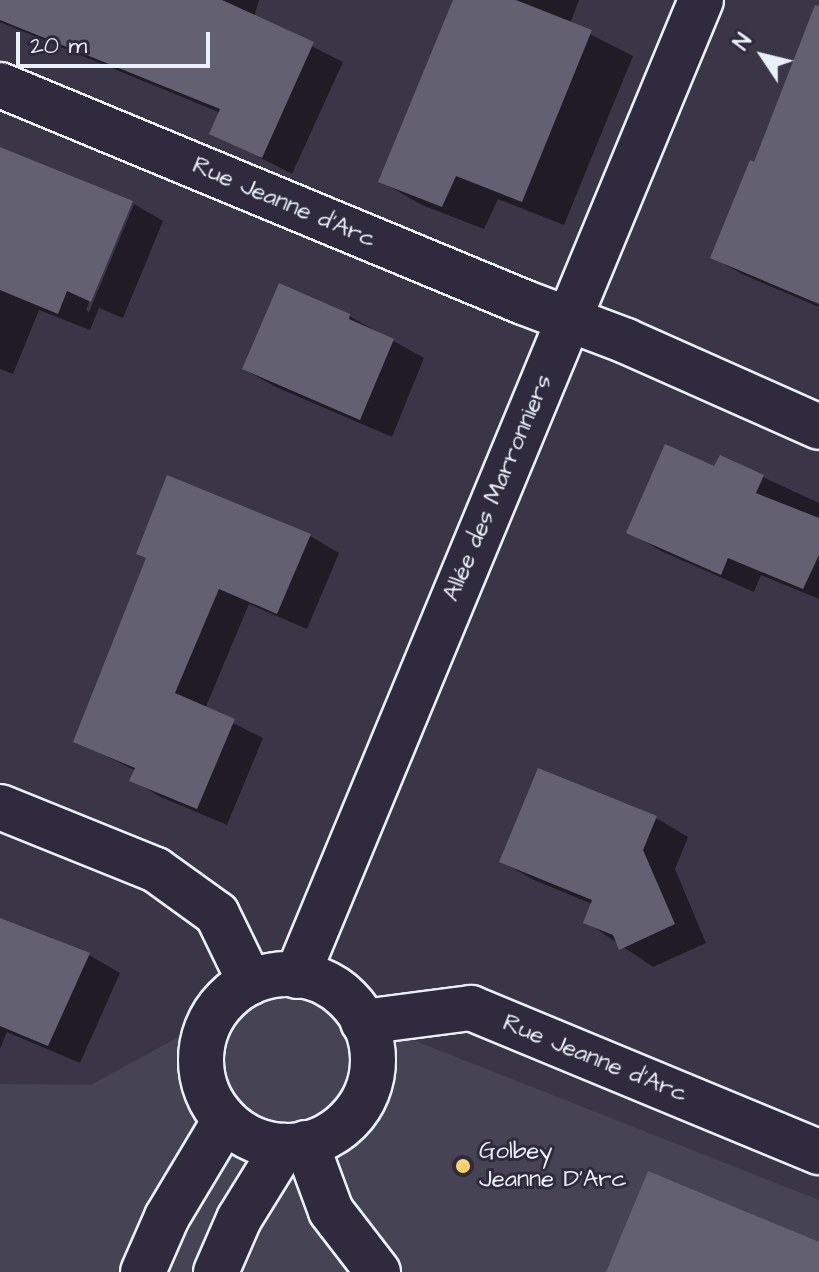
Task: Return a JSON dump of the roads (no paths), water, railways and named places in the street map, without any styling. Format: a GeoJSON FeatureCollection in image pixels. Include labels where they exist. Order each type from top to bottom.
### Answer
{"type":"FeatureCollection","features":[{"type":"Feature","properties":{"kind":"street","name":"Allée des Marronniers"},"geometry":{"type":"LineString","coordinates":[[297,976],[701,0]]}},
{"type":"Feature","properties":{"kind":"street","name":"Rue Jeanne d'Arc"},"geometry":{"type":"LineString","coordinates":[[0,85],[523,302],[569,317],[819,427]]}},
{"type":"Feature","properties":{"kind":"street"},"geometry":{"type":"LineString","coordinates":[[0,807],[156,870],[217,914],[250,982]]}},
{"type":"Feature","properties":{"kind":"street"},"geometry":{"type":"LineString","coordinates":[[279,974],[297,976],[309,976],[336,989],[358,1010],[370,1038],[373,1068],[365,1096],[348,1122],[323,1139],[295,1144],[264,1144],[237,1131],[216,1110],[203,1083],[200,1053],[209,1024],[225,1000],[250,982],[279,974]]}},
{"type":"Feature","properties":{"kind":"street","name":"Rue Jeanne d'Arc"},"geometry":{"type":"LineString","coordinates":[[363,1022],[471,1008],[819,1152]]}},
{"type":"Feature","properties":{"kind":"street"},"geometry":{"type":"LineString","coordinates":[[143,1272],[167,1217],[225,1120]]}},
{"type":"Feature","properties":{"kind":"street"},"geometry":{"type":"LineString","coordinates":[[216,1272],[239,1219],[295,1144]]}},
{"type":"Feature","properties":{"kind":"street"},"geometry":{"type":"LineString","coordinates":[[295,1144],[331,1211],[378,1272]]}},
{"type":"Feature","properties":{"kind":"place","name":"Golbey Jeanne D'Arc"},"geometry":{"type":"Point","coordinates":[463,1166]}}]}
